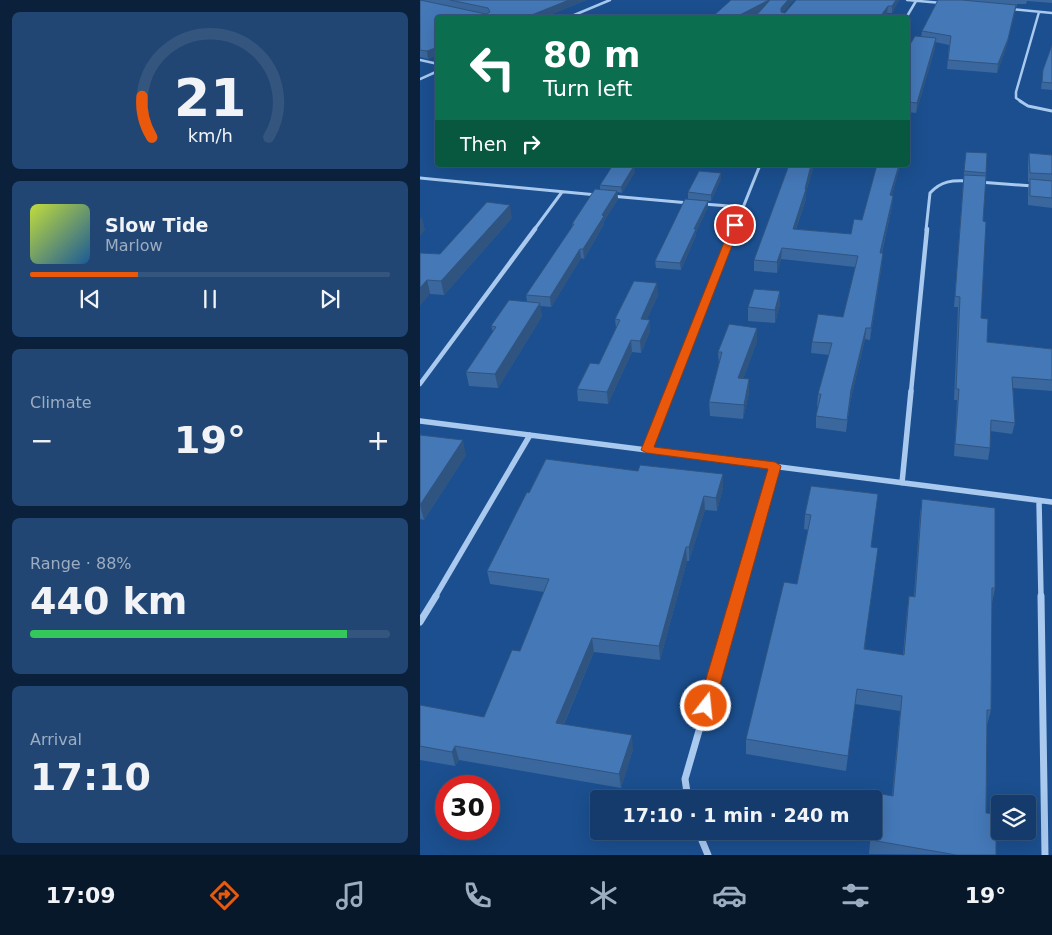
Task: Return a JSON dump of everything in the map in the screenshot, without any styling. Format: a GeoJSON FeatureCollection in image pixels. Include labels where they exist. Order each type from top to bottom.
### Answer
{"type":"FeatureCollection","features":[{"type":"Feature","properties":{"kind":"street"},"geometry":{"type":"LineString","coordinates":[[574,15],[610,0]]}},
{"type":"Feature","properties":{"kind":"street"},"geometry":{"type":"LineString","coordinates":[[907,0],[944,3]]}},
{"type":"Feature","properties":{"kind":"street"},"geometry":{"type":"LineString","coordinates":[[908,15],[916,1]]}},
{"type":"Feature","properties":{"kind":"street"},"geometry":{"type":"LineString","coordinates":[[1010,9],[1052,13]]}},
{"type":"Feature","properties":{"kind":"street"},"geometry":{"type":"LineString","coordinates":[[1040,12],[1016,92],[1016,98],[1028,106],[1052,110]]}},
{"type":"Feature","properties":{"kind":"street"},"geometry":{"type":"LineString","coordinates":[[420,60],[435,63]]}},
{"type":"Feature","properties":{"kind":"street"},"geometry":{"type":"LineString","coordinates":[[420,78],[435,72]]}},
{"type":"Feature","properties":{"kind":"street"},"geometry":{"type":"LineString","coordinates":[[647,450],[759,167]]}},
{"type":"Feature","properties":{"kind":"street"},"geometry":{"type":"LineString","coordinates":[[420,178],[600,195]]}},
{"type":"Feature","properties":{"kind":"street"},"geometry":{"type":"LineString","coordinates":[[902,483],[930,193],[938,184],[952,180],[1043,186]]}},
{"type":"Feature","properties":{"kind":"street"},"geometry":{"type":"LineString","coordinates":[[420,384],[562,192]]}},
{"type":"Feature","properties":{"kind":"street"},"geometry":{"type":"LineString","coordinates":[[610,196],[742,207]]}},
{"type":"Feature","properties":{"kind":"street"},"geometry":{"type":"LineString","coordinates":[[420,421],[1052,502]]}},
{"type":"Feature","properties":{"kind":"street"},"geometry":{"type":"LineString","coordinates":[[420,622],[530,435]]}},
{"type":"Feature","properties":{"kind":"street"},"geometry":{"type":"LineString","coordinates":[[687,790],[685,779],[775,466]]}},
{"type":"Feature","properties":{"kind":"street"},"geometry":{"type":"LineString","coordinates":[[1039,501],[1045,855]]}},
{"type":"Feature","properties":{"kind":"street"},"geometry":{"type":"LineString","coordinates":[[702,840],[708,855]]}},
{"type":"Feature","properties":{"kind":"building"},"geometry":{"type":"Polygon","coordinates":[[[420,0],[486,14],[490,12],[488,8],[450,0],[569,0],[532,15],[435,15],[435,48],[427,51],[420,50],[420,0]]]}},
{"type":"Feature","properties":{"kind":"building"},"geometry":{"type":"Polygon","coordinates":[[[731,0],[769,0],[740,15],[714,15],[731,0]]]}},
{"type":"Feature","properties":{"kind":"building"},"geometry":{"type":"Polygon","coordinates":[[[770,0],[788,0],[781,8],[781,12],[785,13],[796,0],[896,0],[881,15],[757,15],[770,0]]]}},
{"type":"Feature","properties":{"kind":"building"},"geometry":{"type":"Polygon","coordinates":[[[938,0],[962,0],[1016,5],[1008,39],[998,64],[948,60],[951,36],[922,31],[938,0]]]}},
{"type":"Feature","properties":{"kind":"building"},"geometry":{"type":"Polygon","coordinates":[[[915,36],[936,38],[917,103],[910,102],[910,45],[915,36]]]}},
{"type":"Feature","properties":{"kind":"building"},"geometry":{"type":"Polygon","coordinates":[[[1052,45],[1052,83],[1042,82],[1043,70],[1052,45]]]}},
{"type":"Feature","properties":{"kind":"building"},"geometry":{"type":"Polygon","coordinates":[[[966,152],[987,153],[986,173],[964,171],[966,152]]]}},
{"type":"Feature","properties":{"kind":"building"},"geometry":{"type":"Polygon","coordinates":[[[1029,153],[1052,155],[1052,174],[1030,173],[1029,153]]]}},
{"type":"Feature","properties":{"kind":"building"},"geometry":{"type":"Polygon","coordinates":[[[612,167],[633,167],[621,187],[600,185],[612,167]]]}},
{"type":"Feature","properties":{"kind":"building"},"geometry":{"type":"Polygon","coordinates":[[[788,167],[810,167],[806,189],[793,229],[851,234],[854,219],[862,220],[876,167],[898,167],[890,195],[893,196],[880,253],[883,253],[871,328],[866,328],[851,390],[847,420],[816,416],[821,394],[818,394],[832,343],[812,342],[818,314],[843,317],[858,256],[782,248],[777,262],[754,260],[788,167]]]}},
{"type":"Feature","properties":{"kind":"building"},"geometry":{"type":"Polygon","coordinates":[[[699,171],[721,173],[711,195],[688,192],[699,171]]]}},
{"type":"Feature","properties":{"kind":"building"},"geometry":{"type":"Polygon","coordinates":[[[964,175],[986,176],[983,221],[986,222],[981,318],[988,319],[987,342],[1052,349],[1052,380],[1012,377],[1015,423],[991,420],[990,448],[955,444],[959,389],[956,389],[960,297],[955,296],[964,175]]]}},
{"type":"Feature","properties":{"kind":"building"},"geometry":{"type":"Polygon","coordinates":[[[1030,179],[1052,181],[1052,198],[1030,196],[1030,179]]]}},
{"type":"Feature","properties":{"kind":"building"},"geometry":{"type":"Polygon","coordinates":[[[595,189],[617,191],[583,249],[580,249],[550,297],[526,295],[574,224],[572,224],[595,189]]]}},
{"type":"Feature","properties":{"kind":"building"},"geometry":{"type":"Polygon","coordinates":[[[685,199],[708,201],[680,263],[655,261],[685,199]]]}},
{"type":"Feature","properties":{"kind":"building"},"geometry":{"type":"Polygon","coordinates":[[[487,202],[510,205],[441,281],[427,280],[420,288],[420,253],[440,254],[487,202]]]}},
{"type":"Feature","properties":{"kind":"building"},"geometry":{"type":"Polygon","coordinates":[[[634,281],[657,283],[641,319],[650,320],[640,341],[631,340],[607,392],[577,389],[590,363],[599,364],[620,320],[615,319],[634,281]]]}},
{"type":"Feature","properties":{"kind":"building"},"geometry":{"type":"Polygon","coordinates":[[[754,289],[780,291],[775,310],[748,307],[754,289]]]}},
{"type":"Feature","properties":{"kind":"building"},"geometry":{"type":"Polygon","coordinates":[[[509,300],[540,303],[495,374],[466,372],[496,327],[491,326],[509,300]]]}},
{"type":"Feature","properties":{"kind":"building"},"geometry":{"type":"Polygon","coordinates":[[[729,324],[757,328],[738,378],[749,379],[744,405],[709,402],[722,352],[718,352],[729,324]]]}},
{"type":"Feature","properties":{"kind":"building"},"geometry":{"type":"Polygon","coordinates":[[[420,435],[463,440],[420,505],[420,435]]]}},
{"type":"Feature","properties":{"kind":"building"},"geometry":{"type":"Polygon","coordinates":[[[546,459],[638,471],[640,465],[723,474],[716,498],[704,496],[689,547],[686,547],[659,646],[592,638],[556,723],[632,735],[619,774],[455,746],[452,752],[420,746],[420,705],[484,717],[512,650],[520,651],[549,579],[487,571],[546,459]]]}},
{"type":"Feature","properties":{"kind":"building"},"geometry":{"type":"Polygon","coordinates":[[[811,486],[878,494],[871,547],[878,548],[864,649],[904,655],[909,596],[915,597],[922,499],[995,508],[995,588],[992,588],[991,710],[987,710],[986,813],[991,814],[991,840],[996,840],[996,855],[956,855],[871,840],[882,840],[882,794],[893,796],[902,696],[857,689],[848,756],[746,739],[784,582],[797,584],[811,515],[805,514],[811,486]]]}},
{"type":"Feature","properties":{"kind":"route"},"geometry":{"type":"LineString","coordinates":[[706,706],[775,466],[647,450],[735,225]]}}]}
